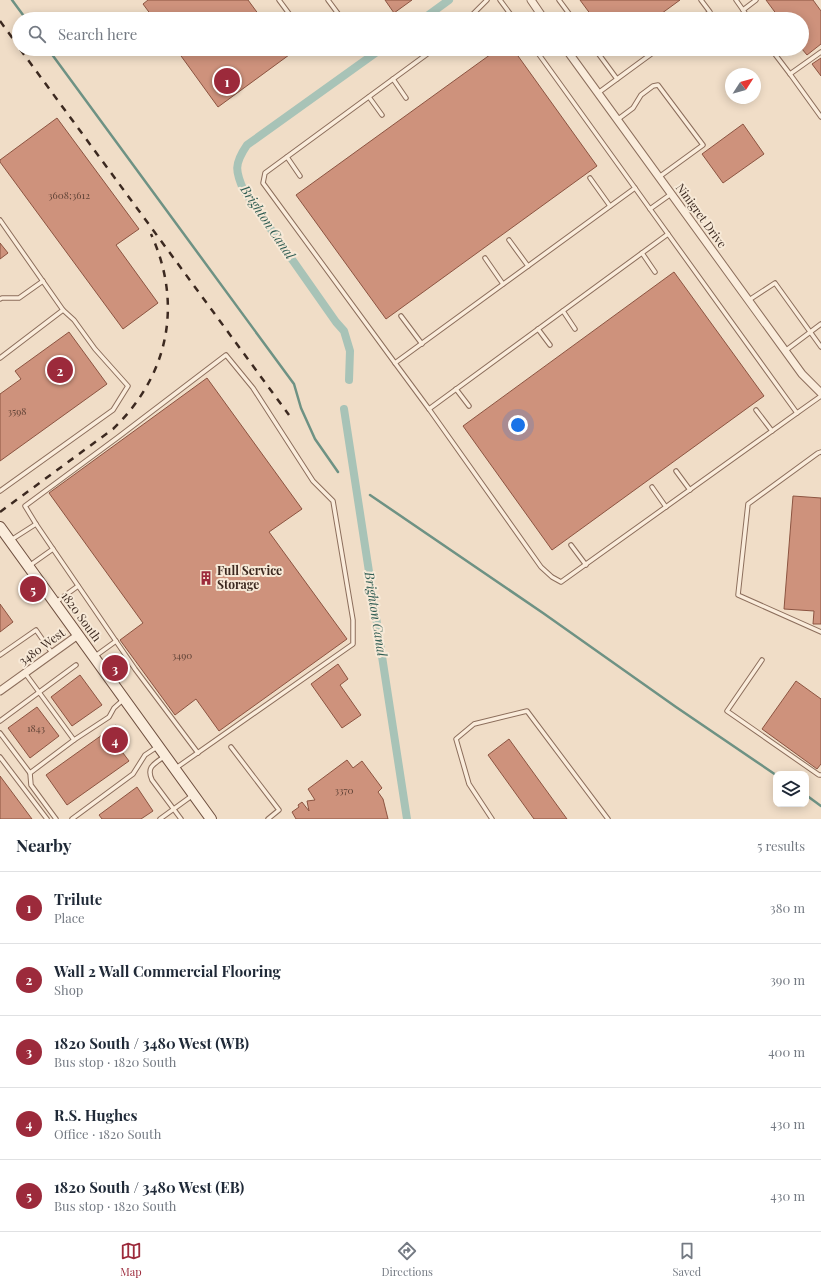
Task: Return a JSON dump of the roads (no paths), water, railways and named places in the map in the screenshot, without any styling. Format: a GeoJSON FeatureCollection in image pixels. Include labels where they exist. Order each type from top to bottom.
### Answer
{"type":"FeatureCollection","features":[{"type":"Feature","properties":{"kind":"street"},"geometry":{"type":"LineString","coordinates":[[530,0],[539,12]]}},
{"type":"Feature","properties":{"kind":"street","name":"Ninigret Drive"},"geometry":{"type":"LineString","coordinates":[[571,56],[748,301],[802,374],[821,394]]}},
{"type":"Feature","properties":{"kind":"street","name":"1820 South"},"geometry":{"type":"LineString","coordinates":[[0,527],[211,819]]}},
{"type":"Feature","properties":{"kind":"street","name":"3480 West"},"geometry":{"type":"LineString","coordinates":[[0,691],[78,635]]}},
{"type":"Feature","properties":{"kind":"lane"},"geometry":{"type":"LineString","coordinates":[[279,0],[288,12]]}},
{"type":"Feature","properties":{"kind":"lane"},"geometry":{"type":"LineString","coordinates":[[328,0],[337,12]]}},
{"type":"Feature","properties":{"kind":"lane"},"geometry":{"type":"LineString","coordinates":[[476,12],[487,0]]}},
{"type":"Feature","properties":{"kind":"lane"},"geometry":{"type":"LineString","coordinates":[[500,0],[509,12]]}},
{"type":"Feature","properties":{"kind":"lane"},"geometry":{"type":"LineString","coordinates":[[559,0],[568,12]]}},
{"type":"Feature","properties":{"kind":"lane"},"geometry":{"type":"LineString","coordinates":[[701,0],[710,12]]}},
{"type":"Feature","properties":{"kind":"lane"},"geometry":{"type":"LineString","coordinates":[[736,0],[743,10],[756,0]]}},
{"type":"Feature","properties":{"kind":"lane"},"geometry":{"type":"LineString","coordinates":[[790,74],[821,52]]}},
{"type":"Feature","properties":{"kind":"lane"},"geometry":{"type":"LineString","coordinates":[[424,56],[265,173],[263,183],[395,363],[541,567],[552,577],[562,582],[797,413],[821,394]]}},
{"type":"Feature","properties":{"kind":"lane"},"geometry":{"type":"LineString","coordinates":[[540,56],[797,413]]}},
{"type":"Feature","properties":{"kind":"lane"},"geometry":{"type":"LineString","coordinates":[[600,56],[616,79]]}},
{"type":"Feature","properties":{"kind":"lane"},"geometry":{"type":"LineString","coordinates":[[598,93],[648,56]]}},
{"type":"Feature","properties":{"kind":"lane"},"geometry":{"type":"LineString","coordinates":[[776,56],[821,117]]}},
{"type":"Feature","properties":{"kind":"lane"},"geometry":{"type":"LineString","coordinates":[[393,79],[406,98]]}},
{"type":"Feature","properties":{"kind":"lane"},"geometry":{"type":"LineString","coordinates":[[617,120],[633,108],[641,95],[653,86],[658,85],[703,145],[659,177]]}},
{"type":"Feature","properties":{"kind":"lane"},"geometry":{"type":"LineString","coordinates":[[369,97],[382,115]]}},
{"type":"Feature","properties":{"kind":"lane"},"geometry":{"type":"LineString","coordinates":[[287,157],[300,176]]}},
{"type":"Feature","properties":{"kind":"lane"},"geometry":{"type":"LineString","coordinates":[[590,178],[610,206]]}},
{"type":"Feature","properties":{"kind":"lane"},"geometry":{"type":"LineString","coordinates":[[395,363],[635,188]]}},
{"type":"Feature","properties":{"kind":"lane"},"geometry":{"type":"LineString","coordinates":[[650,209],[671,194]]}},
{"type":"Feature","properties":{"kind":"lane"},"geometry":{"type":"LineString","coordinates":[[0,220],[63,310],[74,320],[95,349],[128,386],[112,410],[0,491]]}},
{"type":"Feature","properties":{"kind":"lane"},"geometry":{"type":"LineString","coordinates":[[428,409],[668,234]]}},
{"type":"Feature","properties":{"kind":"lane"},"geometry":{"type":"LineString","coordinates":[[509,240],[528,266]]}},
{"type":"Feature","properties":{"kind":"lane"},"geometry":{"type":"LineString","coordinates":[[642,253],[655,272]]}},
{"type":"Feature","properties":{"kind":"lane"},"geometry":{"type":"LineString","coordinates":[[485,258],[503,284]]}},
{"type":"Feature","properties":{"kind":"lane"},"geometry":{"type":"LineString","coordinates":[[0,299],[19,298],[43,281]]}},
{"type":"Feature","properties":{"kind":"lane"},"geometry":{"type":"LineString","coordinates":[[748,301],[775,283],[821,346]]}},
{"type":"Feature","properties":{"kind":"lane"},"geometry":{"type":"LineString","coordinates":[[0,358],[63,310]]}},
{"type":"Feature","properties":{"kind":"lane"},"geometry":{"type":"LineString","coordinates":[[563,311],[575,328]]}},
{"type":"Feature","properties":{"kind":"lane"},"geometry":{"type":"LineString","coordinates":[[401,316],[422,344]]}},
{"type":"Feature","properties":{"kind":"lane"},"geometry":{"type":"LineString","coordinates":[[785,351],[821,324]]}},
{"type":"Feature","properties":{"kind":"lane"},"geometry":{"type":"LineString","coordinates":[[538,329],[550,345]]}},
{"type":"Feature","properties":{"kind":"lane"},"geometry":{"type":"LineString","coordinates":[[175,769],[198,753],[353,644],[353,620],[333,501],[313,481],[253,388],[226,355],[25,506],[116,641],[198,753]]}},
{"type":"Feature","properties":{"kind":"lane"},"geometry":{"type":"LineString","coordinates":[[456,389],[469,406]]}},
{"type":"Feature","properties":{"kind":"lane"},"geometry":{"type":"LineString","coordinates":[[756,410],[772,431]]}},
{"type":"Feature","properties":{"kind":"lane"},"geometry":{"type":"LineString","coordinates":[[821,452],[748,504],[738,595],[821,632]]}},
{"type":"Feature","properties":{"kind":"lane"},"geometry":{"type":"LineString","coordinates":[[676,471],[690,490]]}},
{"type":"Feature","properties":{"kind":"lane"},"geometry":{"type":"LineString","coordinates":[[652,486],[666,507]]}},
{"type":"Feature","properties":{"kind":"lane"},"geometry":{"type":"LineString","coordinates":[[10,541],[36,524]]}},
{"type":"Feature","properties":{"kind":"lane"},"geometry":{"type":"LineString","coordinates":[[571,545],[586,565]]}},
{"type":"Feature","properties":{"kind":"lane"},"geometry":{"type":"LineString","coordinates":[[29,567],[53,549]]}},
{"type":"Feature","properties":{"kind":"lane"},"geometry":{"type":"LineString","coordinates":[[55,603],[78,586]]}},
{"type":"Feature","properties":{"kind":"lane"},"geometry":{"type":"LineString","coordinates":[[0,655],[36,630],[52,653]]}},
{"type":"Feature","properties":{"kind":"lane"},"geometry":{"type":"LineString","coordinates":[[94,657],[116,641]]}},
{"type":"Feature","properties":{"kind":"lane"},"geometry":{"type":"LineString","coordinates":[[762,660],[727,711],[821,775]]}},
{"type":"Feature","properties":{"kind":"lane"},"geometry":{"type":"LineString","coordinates":[[0,721],[76,664]]}},
{"type":"Feature","properties":{"kind":"lane"},"geometry":{"type":"LineString","coordinates":[[25,673],[74,740]]}},
{"type":"Feature","properties":{"kind":"lane"},"geometry":{"type":"LineString","coordinates":[[30,773],[74,740],[109,717],[114,708],[124,699]]}},
{"type":"Feature","properties":{"kind":"lane"},"geometry":{"type":"LineString","coordinates":[[492,819],[469,784],[456,740],[474,724],[527,711],[608,819]]}},
{"type":"Feature","properties":{"kind":"lane"},"geometry":{"type":"LineString","coordinates":[[0,733],[30,773],[31,785],[56,819]]}},
{"type":"Feature","properties":{"kind":"lane"},"geometry":{"type":"LineString","coordinates":[[72,819],[133,774],[145,755],[158,746]]}},
{"type":"Feature","properties":{"kind":"lane"},"geometry":{"type":"LineString","coordinates":[[231,747],[278,810],[268,819]]}},
{"type":"Feature","properties":{"kind":"lane"},"geometry":{"type":"LineString","coordinates":[[166,756],[154,764],[150,768],[149,773],[152,780],[181,819]]}},
{"type":"Feature","properties":{"kind":"lane"},"geometry":{"type":"LineString","coordinates":[[0,757],[46,819]]}},
{"type":"Feature","properties":{"kind":"lane"},"geometry":{"type":"LineString","coordinates":[[160,819],[194,795]]}},
{"type":"Feature","properties":{"kind":"waterway"},"geometry":{"type":"LineString","coordinates":[[12,0],[21,12]]}},
{"type":"Feature","properties":{"kind":"waterway","name":"Brighton Canal"},"geometry":{"type":"LineString","coordinates":[[433,12],[449,0]]}},
{"type":"Feature","properties":{"kind":"waterway"},"geometry":{"type":"LineString","coordinates":[[53,56],[294,384],[301,408],[315,439],[338,472]]}},
{"type":"Feature","properties":{"kind":"waterway","name":"Brighton Canal"},"geometry":{"type":"LineString","coordinates":[[349,380],[350,351],[344,331],[336,322],[244,191],[237,168],[240,157],[247,145],[371,56]]}},
{"type":"Feature","properties":{"kind":"waterway","name":"Brighton Canal"},"geometry":{"type":"LineString","coordinates":[[344,409],[407,819]]}},
{"type":"Feature","properties":{"kind":"waterway"},"geometry":{"type":"LineString","coordinates":[[370,495],[773,773]]}},
{"type":"Feature","properties":{"kind":"waterway"},"geometry":{"type":"LineString","coordinates":[[809,797],[821,806]]}},
{"type":"Feature","properties":{"kind":"railway"},"geometry":{"type":"LineString","coordinates":[[0,21],[12,37]]}},
{"type":"Feature","properties":{"kind":"railway"},"geometry":{"type":"LineString","coordinates":[[25,56],[289,415]]}},
{"type":"Feature","properties":{"kind":"railway"},"geometry":{"type":"LineString","coordinates":[[0,512],[113,429],[132,408],[147,386],[158,362],[165,338],[168,312],[166,286],[161,260],[151,234]]}},
{"type":"Feature","properties":{"kind":"place","name":"Trilute"},"geometry":{"type":"Point","coordinates":[227,81]}},
{"type":"Feature","properties":{"kind":"place","name":"Wall 2 Wall Commercial Flooring"},"geometry":{"type":"Point","coordinates":[60,370]}},
{"type":"Feature","properties":{"kind":"place","name":"Full Service Storage"},"geometry":{"type":"Point","coordinates":[206,578]}},
{"type":"Feature","properties":{"kind":"place","name":"1820 South / 3480 West (EB)"},"geometry":{"type":"Point","coordinates":[33,589]}},
{"type":"Feature","properties":{"kind":"place","name":"1820 South / 3480 West (WB)"},"geometry":{"type":"Point","coordinates":[115,668]}},
{"type":"Feature","properties":{"kind":"place","name":"R.S. Hughes"},"geometry":{"type":"Point","coordinates":[115,740]}}]}
